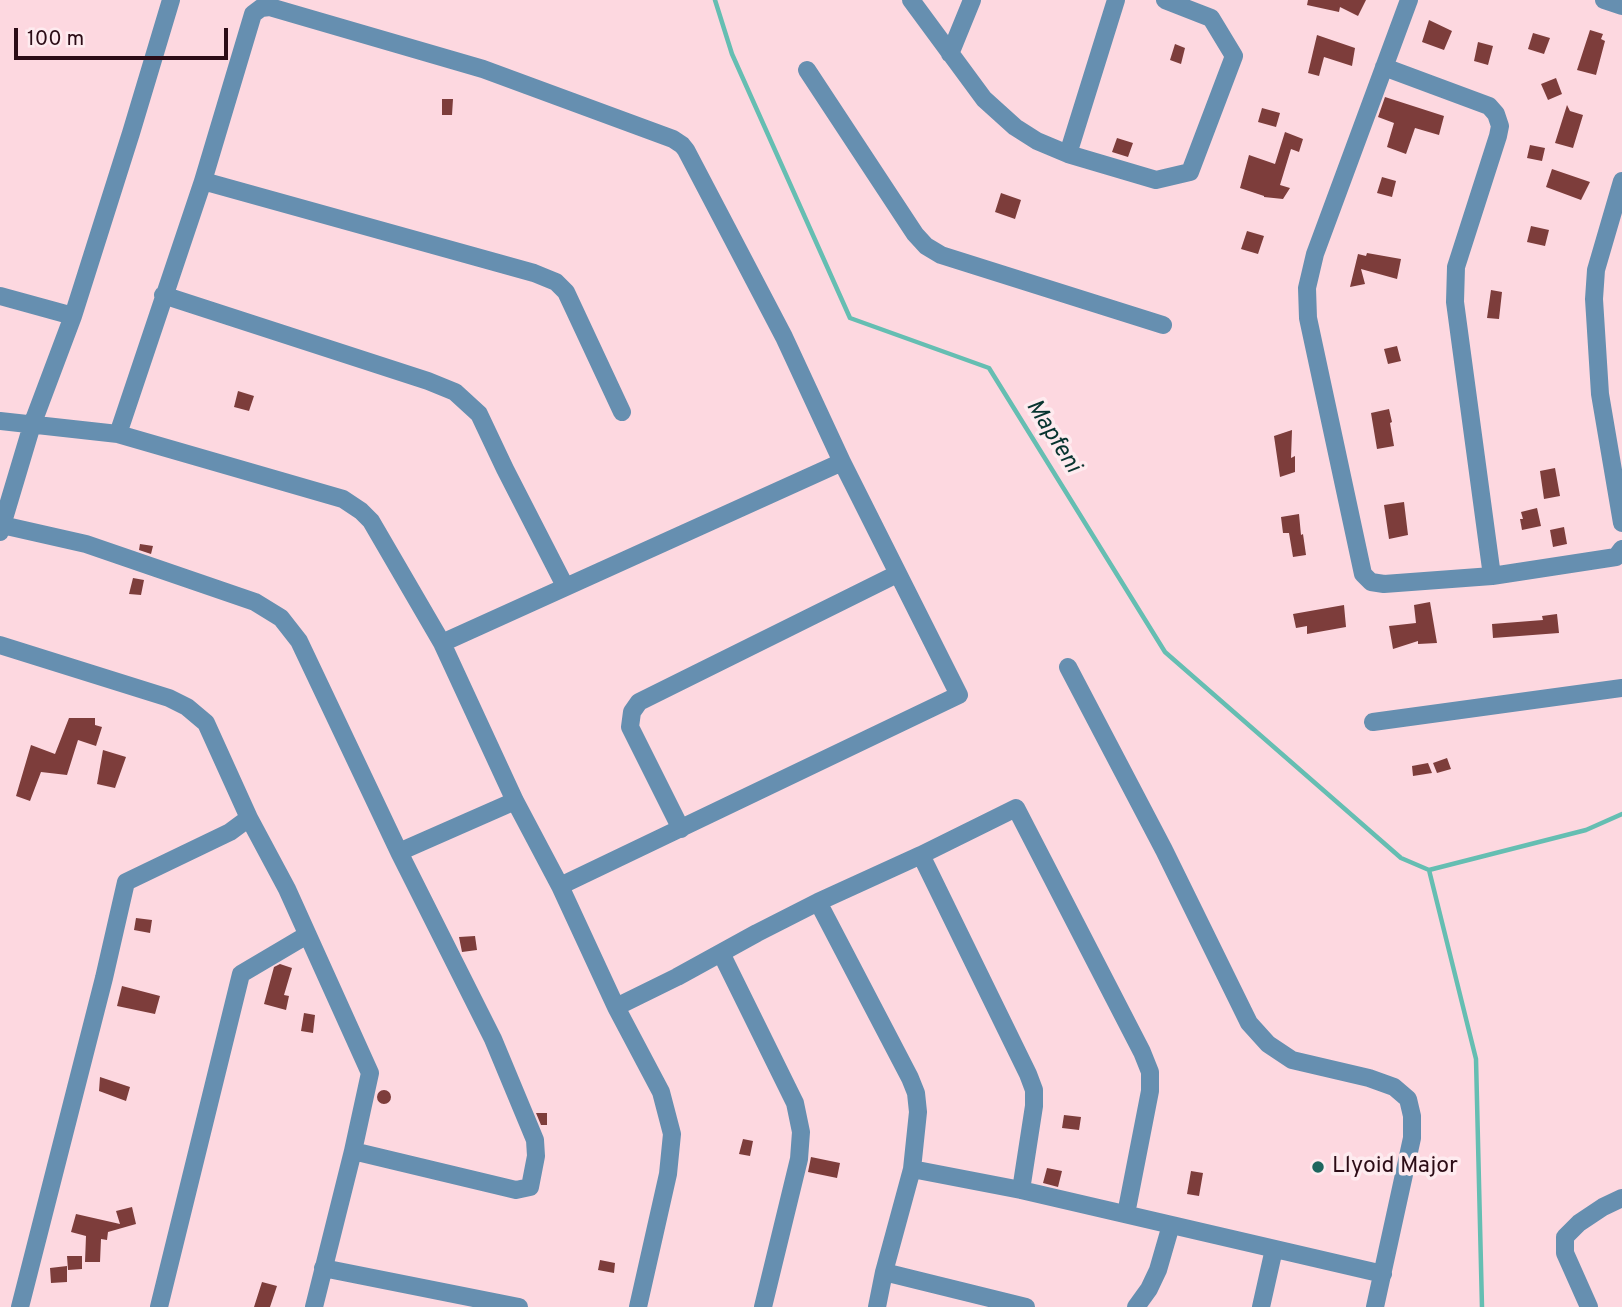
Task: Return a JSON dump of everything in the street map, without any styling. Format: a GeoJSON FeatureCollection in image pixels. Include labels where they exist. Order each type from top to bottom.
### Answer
{"type":"FeatureCollection","features":[{"type":"Feature","properties":{"kind":"street"},"geometry":{"type":"LineString","coordinates":[[171,0],[73,316],[32,425],[1,528],[86,544],[255,602],[281,618],[299,640],[399,852],[493,1039],[535,1140],[536,1156],[530,1187],[516,1190],[353,1151]]}},
{"type":"Feature","properties":{"kind":"street"},"geometry":{"type":"LineString","coordinates":[[911,0],[984,99],[1015,128],[1068,154],[1156,180],[1190,172],[1234,56],[1211,18],[1165,0]]}},
{"type":"Feature","properties":{"kind":"street"},"geometry":{"type":"LineString","coordinates":[[950,54],[972,0]]}},
{"type":"Feature","properties":{"kind":"street"},"geometry":{"type":"LineString","coordinates":[[1068,154],[1116,0]]}},
{"type":"Feature","properties":{"kind":"street"},"geometry":{"type":"LineString","coordinates":[[1409,0],[1315,254],[1307,288],[1308,318],[1363,575],[1371,582],[1384,584],[1492,576],[1616,556],[1622,549]]}},
{"type":"Feature","properties":{"kind":"street"},"geometry":{"type":"LineString","coordinates":[[1604,0],[1622,6]]}},
{"type":"Feature","properties":{"kind":"street"},"geometry":{"type":"LineString","coordinates":[[118,434],[203,181],[253,13],[261,8],[270,7],[483,69],[673,139],[686,150],[784,337],[842,462],[959,695],[560,886]]}},
{"type":"Feature","properties":{"kind":"street"},"geometry":{"type":"LineString","coordinates":[[1384,67],[1489,106],[1496,114],[1500,126],[1456,267],[1455,302],[1492,576]]}},
{"type":"Feature","properties":{"kind":"street"},"geometry":{"type":"LineString","coordinates":[[807,70],[915,234],[926,246],[941,255],[1163,325]]}},
{"type":"Feature","properties":{"kind":"street"},"geometry":{"type":"LineString","coordinates":[[203,181],[534,273],[556,282],[566,292],[622,412]]}},
{"type":"Feature","properties":{"kind":"street"},"geometry":{"type":"LineString","coordinates":[[1622,181],[1596,270],[1594,299],[1600,394],[1622,523]]}},
{"type":"Feature","properties":{"kind":"street"},"geometry":{"type":"LineString","coordinates":[[163,295],[455,392],[479,414],[565,586]]}},
{"type":"Feature","properties":{"kind":"street"},"geometry":{"type":"LineString","coordinates":[[0,296],[73,316]]}},
{"type":"Feature","properties":{"kind":"street"},"geometry":{"type":"LineString","coordinates":[[0,421],[118,434],[343,499],[361,510],[371,521],[442,643],[515,801],[560,886],[616,1007],[661,1092],[671,1134],[668,1174],[638,1307]]}},
{"type":"Feature","properties":{"kind":"street"},"geometry":{"type":"LineString","coordinates":[[442,643],[842,462]]}},
{"type":"Feature","properties":{"kind":"street"},"geometry":{"type":"LineString","coordinates":[[681,829],[629,727],[632,712],[639,702],[897,573]]}},
{"type":"Feature","properties":{"kind":"street"},"geometry":{"type":"LineString","coordinates":[[0,645],[169,698],[206,723],[249,818],[287,888],[370,1073],[314,1307]]}},
{"type":"Feature","properties":{"kind":"street"},"geometry":{"type":"LineString","coordinates":[[1068,667],[1164,850],[1249,1023],[1268,1044],[1292,1060],[1369,1078],[1394,1087],[1408,1099],[1412,1115],[1412,1138],[1375,1307]]}},
{"type":"Feature","properties":{"kind":"street"},"geometry":{"type":"LineString","coordinates":[[1373,722],[1622,688]]}},
{"type":"Feature","properties":{"kind":"street"},"geometry":{"type":"LineString","coordinates":[[399,852],[515,801]]}},
{"type":"Feature","properties":{"kind":"street"},"geometry":{"type":"LineString","coordinates":[[616,1007],[818,902],[1016,808],[1150,1072],[1150,1091],[1126,1214]]}},
{"type":"Feature","properties":{"kind":"street"},"geometry":{"type":"LineString","coordinates":[[20,1307],[126,882],[230,832],[249,818]]}},
{"type":"Feature","properties":{"kind":"street"},"geometry":{"type":"LineString","coordinates":[[921,855],[1034,1090],[1021,1189]]}},
{"type":"Feature","properties":{"kind":"street"},"geometry":{"type":"LineString","coordinates":[[818,902],[916,1093],[918,1112],[912,1168],[877,1307]]}},
{"type":"Feature","properties":{"kind":"street"},"geometry":{"type":"LineString","coordinates":[[159,1307],[241,974],[307,935]]}},
{"type":"Feature","properties":{"kind":"street"},"geometry":{"type":"LineString","coordinates":[[721,953],[795,1103],[801,1132],[799,1158],[763,1307]]}},
{"type":"Feature","properties":{"kind":"street"},"geometry":{"type":"LineString","coordinates":[[912,1168],[1021,1189],[1382,1274]]}},
{"type":"Feature","properties":{"kind":"street"},"geometry":{"type":"LineString","coordinates":[[1589,1307],[1565,1254],[1565,1237],[1579,1223],[1622,1198]]}},
{"type":"Feature","properties":{"kind":"street"},"geometry":{"type":"LineString","coordinates":[[1136,1307],[1158,1270],[1171,1225]]}},
{"type":"Feature","properties":{"kind":"street"},"geometry":{"type":"LineString","coordinates":[[1261,1307],[1274,1249]]}},
{"type":"Feature","properties":{"kind":"street"},"geometry":{"type":"LineString","coordinates":[[323,1268],[508,1306]]}},
{"type":"Feature","properties":{"kind":"street"},"geometry":{"type":"LineString","coordinates":[[884,1272],[1026,1307]]}},
{"type":"Feature","properties":{"kind":"building"},"geometry":{"type":"Polygon","coordinates":[[[1308,0],[1366,0],[1358,16],[1340,7],[1339,12],[1307,5],[1308,0]]]}},
{"type":"Feature","properties":{"kind":"building"},"geometry":{"type":"Polygon","coordinates":[[[1429,20],[1452,31],[1444,50],[1422,42],[1429,20]]]}},
{"type":"Feature","properties":{"kind":"building"},"geometry":{"type":"Polygon","coordinates":[[[1590,30],[1603,34],[1601,39],[1605,41],[1596,75],[1577,70],[1590,30]]]}},
{"type":"Feature","properties":{"kind":"building"},"geometry":{"type":"Polygon","coordinates":[[[1533,33],[1550,38],[1544,54],[1528,49],[1533,33]]]}},
{"type":"Feature","properties":{"kind":"building"},"geometry":{"type":"Polygon","coordinates":[[[1317,35],[1355,48],[1352,66],[1324,57],[1319,76],[1308,73],[1317,35]]]}},
{"type":"Feature","properties":{"kind":"building"},"geometry":{"type":"Polygon","coordinates":[[[1478,42],[1493,46],[1488,65],[1474,61],[1478,42]]]}},
{"type":"Feature","properties":{"kind":"building"},"geometry":{"type":"Polygon","coordinates":[[[1175,44],[1185,48],[1181,64],[1170,60],[1175,44]]]}},
{"type":"Feature","properties":{"kind":"building"},"geometry":{"type":"Polygon","coordinates":[[[1556,78],[1562,94],[1548,100],[1541,84],[1556,78]]]}},
{"type":"Feature","properties":{"kind":"building"},"geometry":{"type":"Polygon","coordinates":[[[1385,97],[1444,116],[1439,135],[1415,128],[1406,154],[1387,147],[1394,123],[1378,117],[1385,97]]]}},
{"type":"Feature","properties":{"kind":"building"},"geometry":{"type":"Polygon","coordinates":[[[442,99],[453,99],[452,115],[442,115],[442,99]]]}},
{"type":"Feature","properties":{"kind":"building"},"geometry":{"type":"Polygon","coordinates":[[[1567,105],[1570,111],[1583,115],[1573,148],[1555,143],[1567,105]]]}},
{"type":"Feature","properties":{"kind":"building"},"geometry":{"type":"Polygon","coordinates":[[[1262,108],[1280,113],[1276,127],[1258,122],[1262,108]]]}},
{"type":"Feature","properties":{"kind":"building"},"geometry":{"type":"Polygon","coordinates":[[[1285,132],[1303,139],[1299,152],[1291,149],[1280,185],[1290,188],[1283,199],[1264,197],[1240,188],[1249,155],[1275,164],[1285,132]]]}},
{"type":"Feature","properties":{"kind":"building"},"geometry":{"type":"Polygon","coordinates":[[[1117,138],[1133,143],[1128,157],[1112,152],[1117,138]]]}},
{"type":"Feature","properties":{"kind":"building"},"geometry":{"type":"Polygon","coordinates":[[[1530,145],[1545,148],[1542,161],[1527,158],[1530,145]]]}},
{"type":"Feature","properties":{"kind":"building"},"geometry":{"type":"Polygon","coordinates":[[[1552,169],[1590,182],[1581,200],[1546,187],[1552,169]]]}},
{"type":"Feature","properties":{"kind":"building"},"geometry":{"type":"Polygon","coordinates":[[[1382,177],[1396,181],[1392,197],[1377,193],[1382,177]]]}},
{"type":"Feature","properties":{"kind":"building"},"geometry":{"type":"Polygon","coordinates":[[[1001,193],[1021,200],[1015,219],[995,212],[1001,193]]]}},
{"type":"Feature","properties":{"kind":"building"},"geometry":{"type":"Polygon","coordinates":[[[1531,226],[1549,230],[1545,246],[1527,242],[1531,226]]]}},
{"type":"Feature","properties":{"kind":"building"},"geometry":{"type":"Polygon","coordinates":[[[1247,231],[1264,236],[1258,254],[1241,249],[1247,231]]]}},
{"type":"Feature","properties":{"kind":"building"},"geometry":{"type":"Polygon","coordinates":[[[1367,253],[1401,259],[1397,279],[1361,269],[1365,284],[1350,287],[1358,254],[1366,256],[1367,253]]]}},
{"type":"Feature","properties":{"kind":"building"},"geometry":{"type":"Polygon","coordinates":[[[1491,290],[1502,292],[1499,319],[1487,318],[1491,290]]]}},
{"type":"Feature","properties":{"kind":"building"},"geometry":{"type":"Polygon","coordinates":[[[1397,346],[1401,361],[1388,364],[1384,349],[1397,346]]]}},
{"type":"Feature","properties":{"kind":"building"},"geometry":{"type":"Polygon","coordinates":[[[238,391],[254,396],[249,411],[234,407],[238,391]]]}},
{"type":"Feature","properties":{"kind":"building"},"geometry":{"type":"Polygon","coordinates":[[[1389,409],[1394,446],[1377,449],[1371,413],[1389,409]]]}},
{"type":"Feature","properties":{"kind":"building"},"geometry":{"type":"Polygon","coordinates":[[[1292,430],[1291,458],[1295,456],[1295,472],[1280,477],[1274,436],[1292,430]]]}},
{"type":"Feature","properties":{"kind":"building"},"geometry":{"type":"Polygon","coordinates":[[[1555,468],[1560,496],[1544,499],[1540,471],[1555,468]]]}},
{"type":"Feature","properties":{"kind":"building"},"geometry":{"type":"Polygon","coordinates":[[[1404,502],[1408,535],[1389,539],[1384,505],[1404,502]]]}},
{"type":"Feature","properties":{"kind":"building"},"geometry":{"type":"Polygon","coordinates":[[[1537,508],[1541,526],[1522,530],[1521,512],[1537,508]]]}},
{"type":"Feature","properties":{"kind":"building"},"geometry":{"type":"Polygon","coordinates":[[[1299,514],[1306,555],[1293,557],[1289,533],[1283,533],[1281,517],[1299,514]]]}},
{"type":"Feature","properties":{"kind":"building"},"geometry":{"type":"Polygon","coordinates":[[[1564,527],[1567,544],[1553,547],[1550,530],[1564,527]]]}},
{"type":"Feature","properties":{"kind":"building"},"geometry":{"type":"Polygon","coordinates":[[[140,544],[153,546],[151,554],[139,550],[140,544]]]}},
{"type":"Feature","properties":{"kind":"building"},"geometry":{"type":"Polygon","coordinates":[[[133,578],[144,580],[141,595],[129,594],[133,578]]]}},
{"type":"Feature","properties":{"kind":"building"},"geometry":{"type":"Polygon","coordinates":[[[1430,602],[1437,643],[1418,644],[1418,641],[1393,649],[1389,626],[1416,623],[1414,605],[1430,602]]]}},
{"type":"Feature","properties":{"kind":"building"},"geometry":{"type":"Polygon","coordinates":[[[1344,605],[1346,627],[1307,634],[1307,626],[1296,628],[1293,614],[1344,605]]]}},
{"type":"Feature","properties":{"kind":"building"},"geometry":{"type":"Polygon","coordinates":[[[1557,614],[1559,633],[1493,638],[1492,624],[1543,620],[1542,616],[1557,614]]]}},
{"type":"Feature","properties":{"kind":"building"},"geometry":{"type":"Polygon","coordinates":[[[69,718],[95,718],[95,725],[102,727],[96,746],[78,740],[67,775],[41,772],[30,801],[16,796],[31,745],[55,754],[69,718]]]}},
{"type":"Feature","properties":{"kind":"building"},"geometry":{"type":"Polygon","coordinates":[[[103,750],[126,757],[115,788],[97,784],[103,750]]]}},
{"type":"Feature","properties":{"kind":"building"},"geometry":{"type":"Polygon","coordinates":[[[1447,758],[1451,769],[1437,773],[1433,763],[1447,758]]]}},
{"type":"Feature","properties":{"kind":"building"},"geometry":{"type":"Polygon","coordinates":[[[1428,763],[1432,773],[1413,776],[1412,766],[1428,763]]]}},
{"type":"Feature","properties":{"kind":"building"},"geometry":{"type":"Polygon","coordinates":[[[136,918],[152,920],[150,933],[134,930],[136,918]]]}},
{"type":"Feature","properties":{"kind":"building"},"geometry":{"type":"Polygon","coordinates":[[[475,936],[477,950],[462,952],[459,937],[475,936]]]}},
{"type":"Feature","properties":{"kind":"building"},"geometry":{"type":"Polygon","coordinates":[[[280,964],[292,968],[284,995],[289,996],[286,1010],[264,1004],[274,967],[280,964]]]}},
{"type":"Feature","properties":{"kind":"building"},"geometry":{"type":"Polygon","coordinates":[[[122,986],[160,996],[155,1014],[117,1006],[122,986]]]}},
{"type":"Feature","properties":{"kind":"building"},"geometry":{"type":"Polygon","coordinates":[[[304,1013],[315,1015],[313,1033],[301,1031],[304,1013]]]}},
{"type":"Feature","properties":{"kind":"building"},"geometry":{"type":"Polygon","coordinates":[[[100,1077],[130,1087],[126,1101],[99,1091],[100,1077]]]}},
{"type":"Feature","properties":{"kind":"building"},"geometry":{"type":"Polygon","coordinates":[[[384,1090],[389,1092],[389,1102],[384,1104],[379,1102],[377,1097],[379,1092],[384,1090]]]}},
{"type":"Feature","properties":{"kind":"building"},"geometry":{"type":"Polygon","coordinates":[[[536,1113],[547,1113],[547,1125],[541,1125],[536,1113]]]}},
{"type":"Feature","properties":{"kind":"building"},"geometry":{"type":"Polygon","coordinates":[[[1064,1115],[1081,1117],[1079,1130],[1062,1128],[1064,1115]]]}},
{"type":"Feature","properties":{"kind":"building"},"geometry":{"type":"Polygon","coordinates":[[[743,1139],[753,1141],[750,1156],[739,1154],[743,1139]]]}},
{"type":"Feature","properties":{"kind":"building"},"geometry":{"type":"Polygon","coordinates":[[[811,1157],[840,1163],[837,1178],[808,1172],[811,1157]]]}},
{"type":"Feature","properties":{"kind":"building"},"geometry":{"type":"Polygon","coordinates":[[[1047,1168],[1062,1171],[1058,1187],[1043,1183],[1047,1168]]]}},
{"type":"Feature","properties":{"kind":"building"},"geometry":{"type":"Polygon","coordinates":[[[1191,1171],[1203,1173],[1199,1196],[1187,1194],[1191,1171]]]}},
{"type":"Feature","properties":{"kind":"building"},"geometry":{"type":"Polygon","coordinates":[[[132,1207],[136,1224],[108,1232],[107,1240],[101,1239],[100,1262],[85,1262],[86,1236],[71,1232],[76,1214],[120,1224],[116,1211],[132,1207]]]}},
{"type":"Feature","properties":{"kind":"building"},"geometry":{"type":"Polygon","coordinates":[[[67,1256],[82,1256],[82,1269],[68,1270],[67,1256]]]}},
{"type":"Feature","properties":{"kind":"building"},"geometry":{"type":"Polygon","coordinates":[[[600,1260],[615,1263],[614,1273],[598,1270],[600,1260]]]}},
{"type":"Feature","properties":{"kind":"building"},"geometry":{"type":"Polygon","coordinates":[[[67,1266],[67,1282],[51,1283],[50,1268],[67,1266]]]}},
{"type":"Feature","properties":{"kind":"building"},"geometry":{"type":"Polygon","coordinates":[[[262,1282],[277,1286],[270,1307],[254,1307],[262,1282]]]}},
{"type":"Feature","properties":{"kind":"waterway","name":"Mapfeni"},"geometry":{"type":"LineString","coordinates":[[715,0],[732,54],[850,318],[989,368],[1165,652],[1401,858],[1429,870]]}},
{"type":"Feature","properties":{"kind":"waterway"},"geometry":{"type":"LineString","coordinates":[[1429,870],[1586,830],[1622,814]]}},
{"type":"Feature","properties":{"kind":"waterway"},"geometry":{"type":"LineString","coordinates":[[1429,870],[1476,1059],[1482,1307]]}},
{"type":"Feature","properties":{"kind":"place","name":"Llyoid Major"},"geometry":{"type":"Point","coordinates":[1318,1167]}}]}
